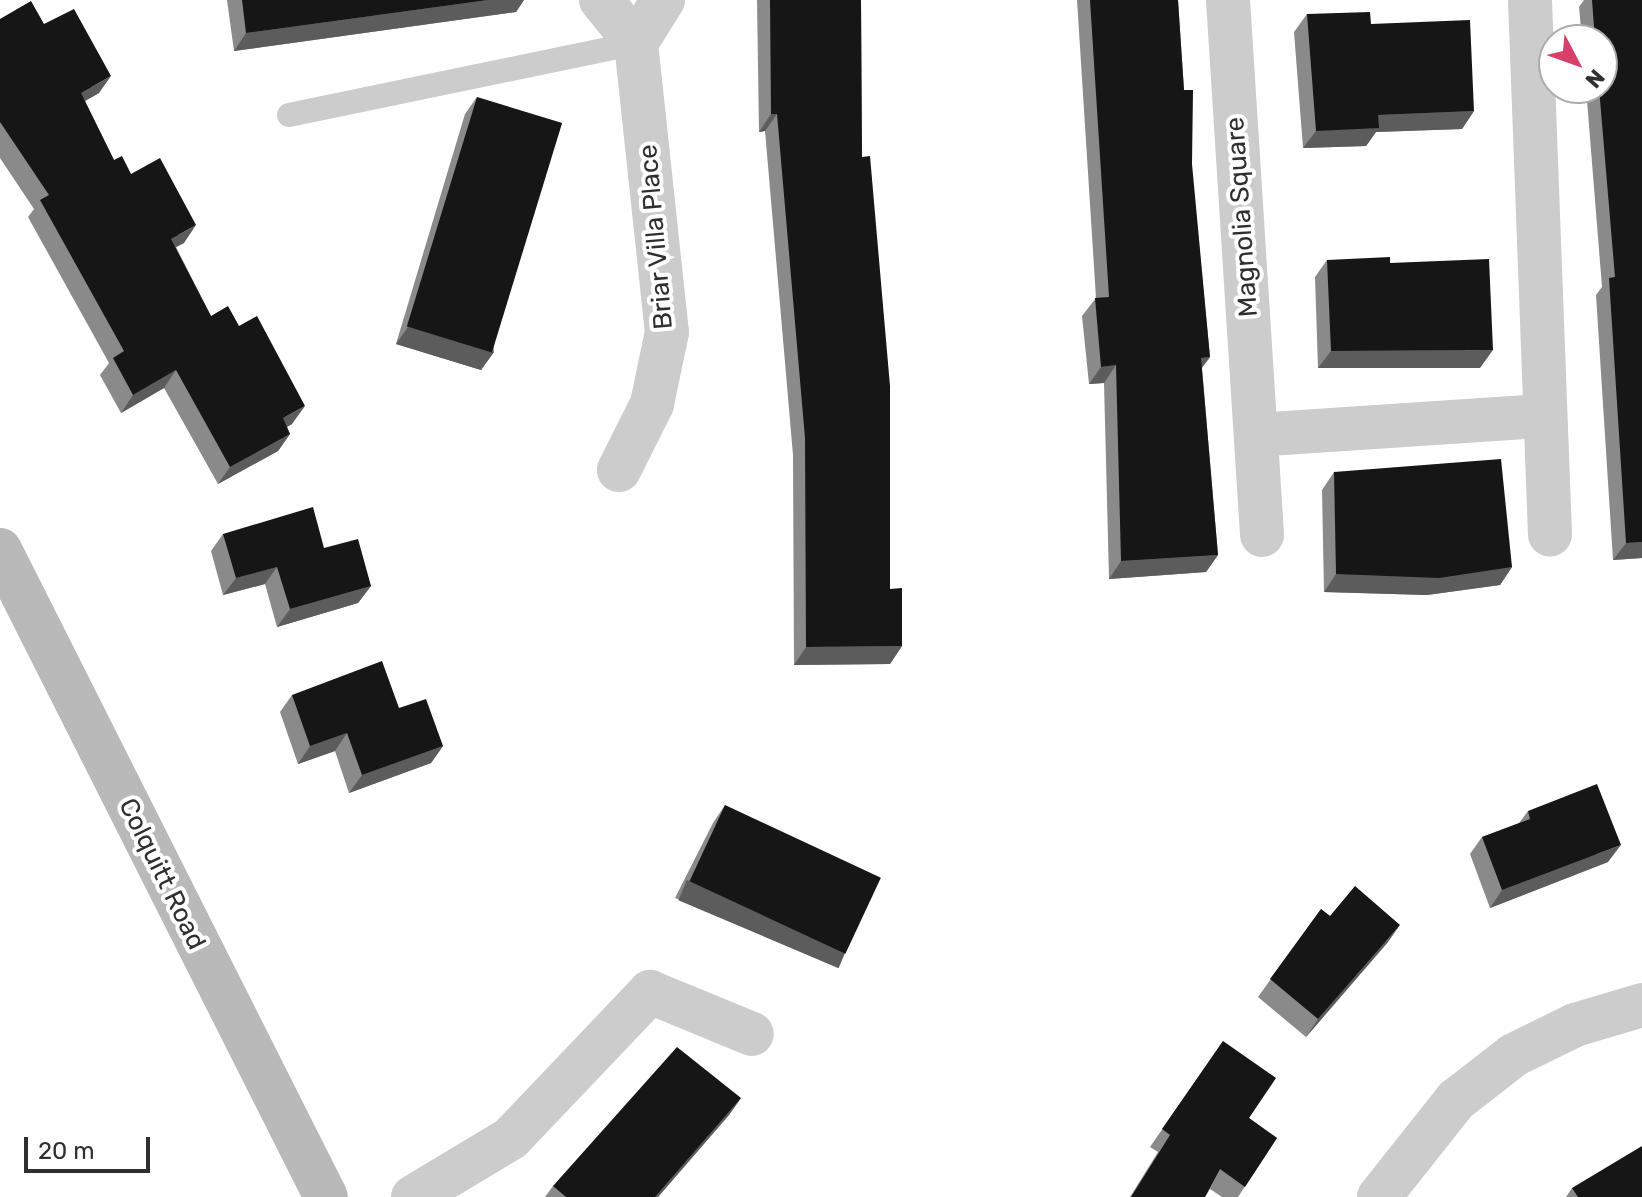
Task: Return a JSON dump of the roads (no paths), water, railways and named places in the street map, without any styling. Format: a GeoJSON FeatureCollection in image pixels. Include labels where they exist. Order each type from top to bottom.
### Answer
{"type":"FeatureCollection","features":[{"type":"Feature","properties":{"kind":"street"},"geometry":{"type":"LineString","coordinates":[[601,0],[636,43],[663,0]]}},
{"type":"Feature","properties":{"kind":"street","name":"Magnolia Square"},"geometry":{"type":"LineString","coordinates":[[1228,0],[1262,535]]}},
{"type":"Feature","properties":{"kind":"street"},"geometry":{"type":"LineString","coordinates":[[1530,0],[1550,535]]}},
{"type":"Feature","properties":{"kind":"street","name":"Briar Villa Place"},"geometry":{"type":"LineString","coordinates":[[619,470],[652,404],[667,332],[636,43]]}},
{"type":"Feature","properties":{"kind":"street"},"geometry":{"type":"LineString","coordinates":[[1256,435],[1544,416]]}},
{"type":"Feature","properties":{"kind":"street","name":"Colquitt Road"},"geometry":{"type":"LineString","coordinates":[[0,550],[326,1197]]}},
{"type":"Feature","properties":{"kind":"street"},"geometry":{"type":"LineString","coordinates":[[413,1197],[511,1138],[650,992],[752,1034]]}},
{"type":"Feature","properties":{"kind":"street"},"geometry":{"type":"LineString","coordinates":[[1379,1197],[1456,1100],[1514,1055],[1575,1025],[1642,1005]]}},
{"type":"Feature","properties":{"kind":"lane"},"geometry":{"type":"LineString","coordinates":[[289,115],[636,43]]}}]}
